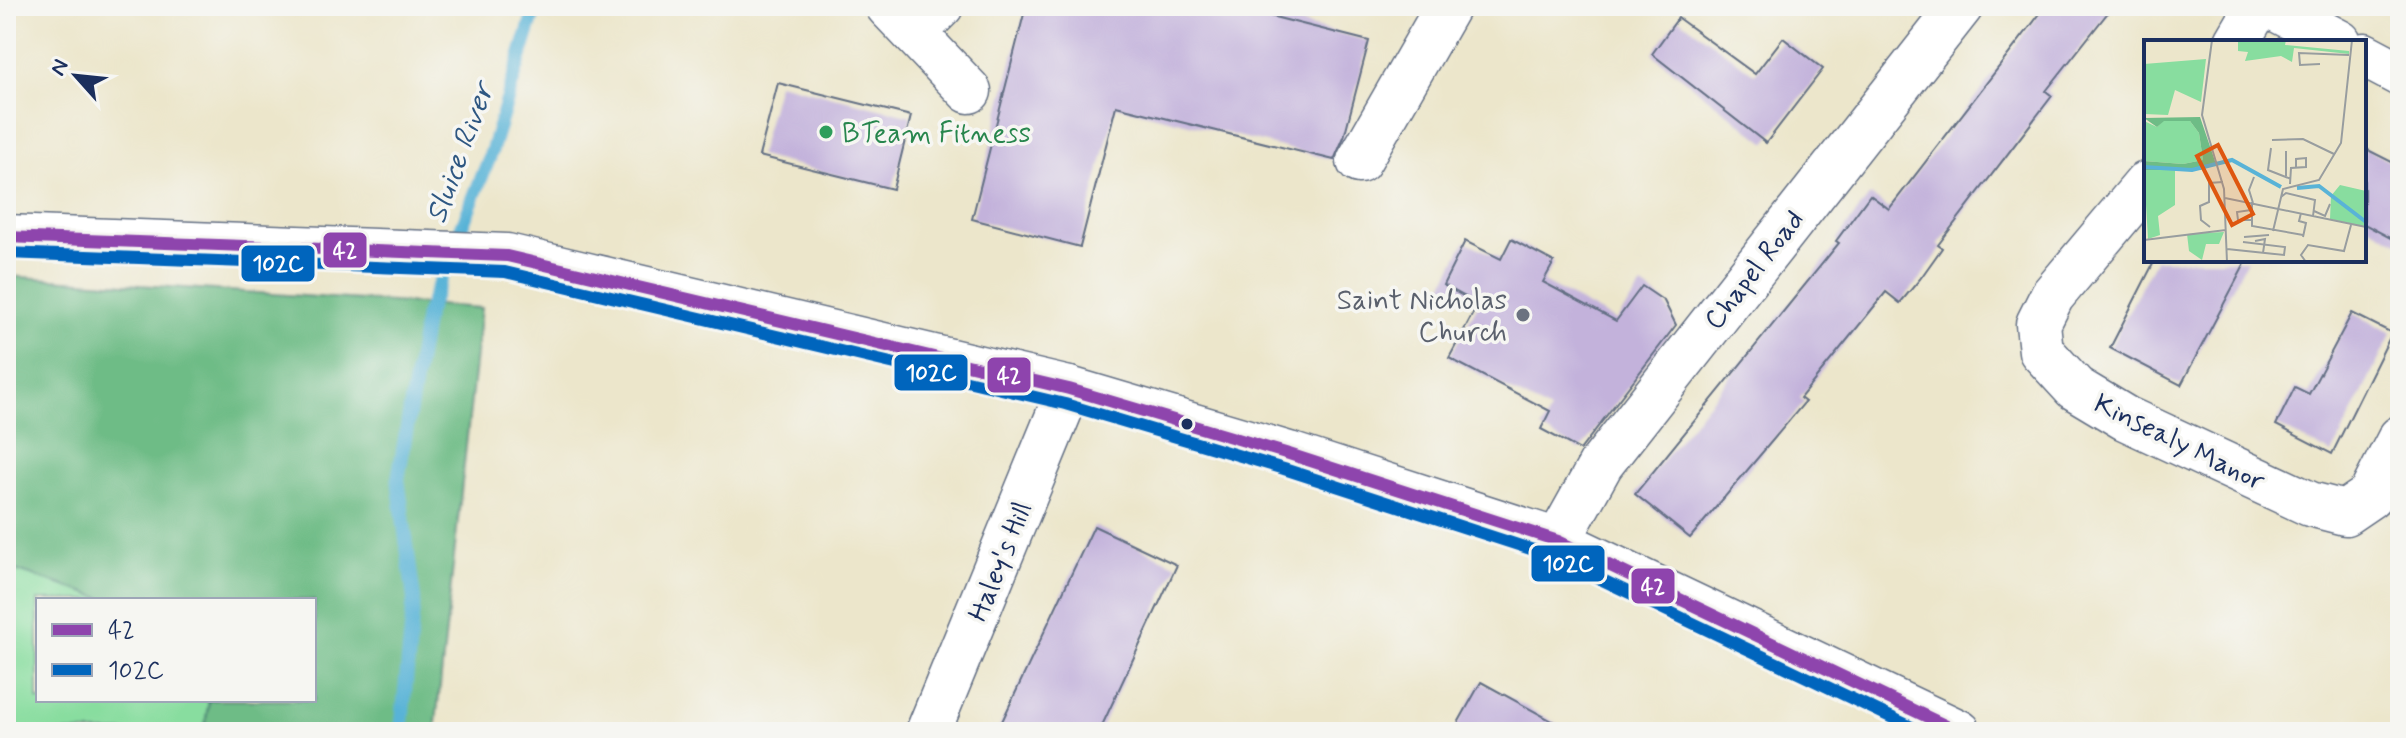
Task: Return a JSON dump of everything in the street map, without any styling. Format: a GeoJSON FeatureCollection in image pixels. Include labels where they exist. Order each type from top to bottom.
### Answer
{"type":"FeatureCollection","features":[{"type":"Feature","properties":{"kind":"street","name":"Chapel Road"},"geometry":{"type":"LineString","coordinates":[[1558,541],[1601,464],[1961,6]]}},
{"type":"Feature","properties":{"kind":"street"},"geometry":{"type":"LineString","coordinates":[[2238,40],[2258,6]]}},
{"type":"Feature","properties":{"kind":"street"},"geometry":{"type":"LineString","coordinates":[[2270,6],[2335,40]]}},
{"type":"Feature","properties":{"kind":"street"},"geometry":{"type":"LineString","coordinates":[[1359,161],[1434,9]]}},
{"type":"Feature","properties":{"kind":"street"},"geometry":{"type":"LineString","coordinates":[[915,15],[969,91]]}},
{"type":"Feature","properties":{"kind":"street"},"geometry":{"type":"LineString","coordinates":[[2366,56],[2400,74]]}},
{"type":"Feature","properties":{"kind":"street","name":"Kinsealy Manor"},"geometry":{"type":"LineString","coordinates":[[2144,186],[2052,296],[2038,324],[2041,351],[2075,388],[2125,418],[2310,504],[2345,513],[2370,496],[2400,438]]}},
{"type":"Feature","properties":{"kind":"street"},"geometry":{"type":"LineString","coordinates":[[6,237],[507,256],[1069,389],[1289,454],[1558,541],[1959,732]]}},
{"type":"Feature","properties":{"kind":"street","name":"Haley's Hill"},"geometry":{"type":"LineString","coordinates":[[928,732],[1069,389]]}},
{"type":"Feature","properties":{"kind":"green space"},"geometry":{"type":"Polygon","coordinates":[[[6,276],[481,308],[435,732],[204,732],[209,702],[316,702],[316,598],[102,598],[6,567],[6,276]]]}},
{"type":"Feature","properties":{"kind":"green space"},"geometry":{"type":"Polygon","coordinates":[[[6,567],[102,598],[36,598],[36,702],[209,702],[204,732],[6,732],[6,567]]]}},
{"type":"Feature","properties":{"kind":"building"},"geometry":{"type":"Polygon","coordinates":[[[1026,6],[1231,6],[1369,41],[1344,137],[1334,160],[1116,106],[1080,247],[972,219],[1026,6]]]}},
{"type":"Feature","properties":{"kind":"building"},"geometry":{"type":"Polygon","coordinates":[[[2046,6],[2113,6],[2046,91],[2052,96],[1938,245],[1942,248],[1920,279],[1900,303],[1886,292],[1800,398],[1805,402],[1690,538],[1635,494],[1839,243],[1836,241],[1870,195],[1889,209],[2046,6]]]}},
{"type":"Feature","properties":{"kind":"building"},"geometry":{"type":"Polygon","coordinates":[[[1678,18],[1755,74],[1783,38],[1823,69],[1766,143],[1652,54],[1678,18]]]}},
{"type":"Feature","properties":{"kind":"building"},"geometry":{"type":"Polygon","coordinates":[[[778,83],[911,116],[893,189],[759,156],[778,83]]]}},
{"type":"Feature","properties":{"kind":"building"},"geometry":{"type":"Polygon","coordinates":[[[2366,149],[2400,166],[2400,243],[2366,225],[2366,149]]]}},
{"type":"Feature","properties":{"kind":"building"},"geometry":{"type":"Polygon","coordinates":[[[1511,239],[1554,262],[1543,282],[1616,321],[1642,286],[1664,301],[1676,325],[1580,450],[1541,429],[1550,411],[1449,358],[1478,304],[1443,285],[1465,241],[1501,259],[1511,239]]]}},
{"type":"Feature","properties":{"kind":"building"},"geometry":{"type":"Polygon","coordinates":[[[2154,262],[2246,262],[2181,385],[2110,348],[2154,262]]]}},
{"type":"Feature","properties":{"kind":"building"},"geometry":{"type":"Polygon","coordinates":[[[2352,313],[2392,333],[2332,454],[2276,425],[2295,387],[2309,394],[2352,313]]]}},
{"type":"Feature","properties":{"kind":"building"},"geometry":{"type":"Polygon","coordinates":[[[1094,526],[1177,565],[1099,732],[997,732],[1094,526]]]}},
{"type":"Feature","properties":{"kind":"building"},"geometry":{"type":"Polygon","coordinates":[[[1481,682],[1572,732],[1453,732],[1481,682]]]}},
{"type":"Feature","properties":{"kind":"waterway","name":"Sluice River"},"geometry":{"type":"LineString","coordinates":[[401,732],[414,599],[398,479],[426,316],[489,159],[536,6]]}},
{"type":"Feature","properties":{"kind":"transit line","name":"42"},"geometry":{"type":"LineString","coordinates":[[6,237],[507,256],[1069,389],[1289,454],[1558,541],[1959,732]]}},
{"type":"Feature","properties":{"kind":"transit line","name":"102C"},"geometry":{"type":"LineString","coordinates":[[6,253],[505,272],[1065,404],[1284,469],[1552,556],[1922,732]]}},
{"type":"Feature","properties":{"kind":"place","name":"BTeam Fitness"},"geometry":{"type":"Point","coordinates":[826,132]}},
{"type":"Feature","properties":{"kind":"place","name":"Saint Nicholas Church"},"geometry":{"type":"Point","coordinates":[1523,315]}}]}
